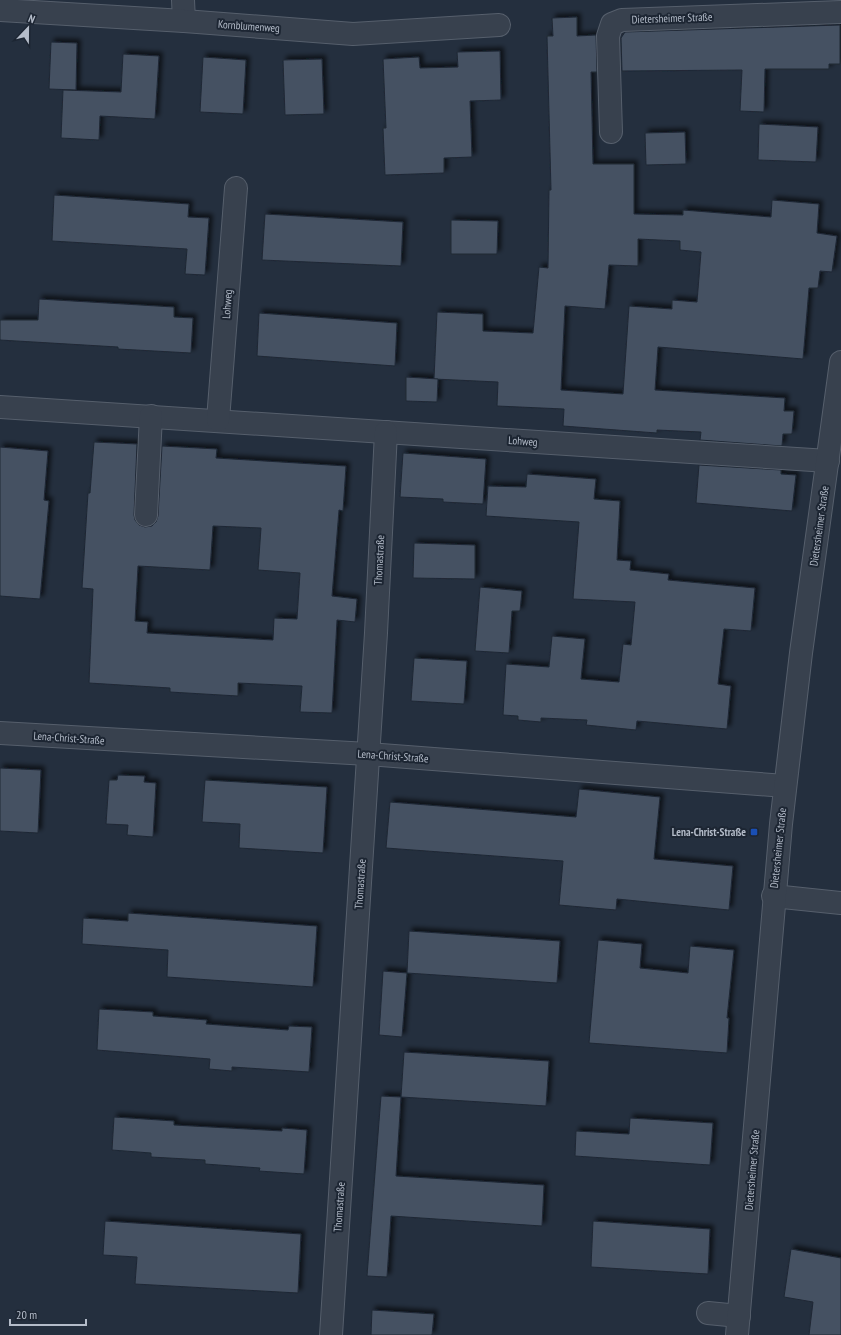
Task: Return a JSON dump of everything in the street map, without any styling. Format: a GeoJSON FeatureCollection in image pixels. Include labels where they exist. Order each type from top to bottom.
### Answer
{"type":"FeatureCollection","features":[{"type":"Feature","properties":{"kind":"street","name":"Kornblumenweg"},"geometry":{"type":"LineString","coordinates":[[0,10],[184,10],[353,34],[499,25]]}},
{"type":"Feature","properties":{"kind":"street","name":"Dietersheimer Straße"},"geometry":{"type":"LineString","coordinates":[[611,132],[608,36],[612,24],[622,20],[841,12]]}},
{"type":"Feature","properties":{"kind":"street","name":"Lohweg"},"geometry":{"type":"LineString","coordinates":[[218,420],[236,188]]}},
{"type":"Feature","properties":{"kind":"street","name":"Dietersheimer Straße"},"geometry":{"type":"LineString","coordinates":[[738,1325],[751,1184],[773,896],[801,653],[841,362]]}},
{"type":"Feature","properties":{"kind":"street","name":"Lohweg"},"geometry":{"type":"LineString","coordinates":[[0,407],[218,420],[828,461]]}},
{"type":"Feature","properties":{"kind":"street"},"geometry":{"type":"LineString","coordinates":[[146,515],[151,416]]}},
{"type":"Feature","properties":{"kind":"street","name":"Thomastraße"},"geometry":{"type":"LineString","coordinates":[[331,1335],[368,754],[386,432]]}},
{"type":"Feature","properties":{"kind":"street","name":"Lena-Christ-Straße"},"geometry":{"type":"LineString","coordinates":[[0,733],[368,754],[785,786]]}},
{"type":"Feature","properties":{"kind":"street"},"geometry":{"type":"LineString","coordinates":[[773,896],[841,903]]}},
{"type":"Feature","properties":{"kind":"street"},"geometry":{"type":"LineString","coordinates":[[708,1313],[738,1325]]}},
{"type":"Feature","properties":{"kind":"building"},"geometry":{"type":"Polygon","coordinates":[[[577,17],[577,36],[596,35],[597,72],[591,72],[593,164],[634,164],[634,214],[683,215],[683,210],[771,217],[772,200],[819,204],[817,233],[837,236],[832,272],[820,271],[818,288],[809,288],[803,359],[658,347],[655,390],[785,398],[784,411],[794,411],[792,434],[783,434],[782,446],[700,440],[701,432],[657,430],[657,433],[563,426],[564,409],[497,406],[498,382],[434,379],[437,312],[483,314],[483,331],[533,333],[539,267],[548,268],[549,190],[551,190],[547,36],[553,36],[552,18],[577,17]],[[638,239],[638,266],[609,265],[605,309],[565,306],[561,390],[623,394],[629,306],[672,309],[672,300],[697,302],[701,252],[680,250],[680,241],[638,239]]]}},
{"type":"Feature","properties":{"kind":"building"},"geometry":{"type":"Polygon","coordinates":[[[840,25],[840,64],[829,64],[829,69],[765,69],[764,112],[740,111],[742,70],[622,71],[621,38],[625,32],[840,25]]]}},
{"type":"Feature","properties":{"kind":"building"},"geometry":{"type":"Polygon","coordinates":[[[51,42],[77,43],[76,90],[49,89],[51,42]]]}},
{"type":"Feature","properties":{"kind":"building"},"geometry":{"type":"Polygon","coordinates":[[[500,51],[501,100],[470,101],[472,157],[444,158],[444,173],[385,175],[383,128],[386,128],[383,59],[419,57],[420,68],[458,67],[457,52],[500,51]]]}},
{"type":"Feature","properties":{"kind":"building"},"geometry":{"type":"Polygon","coordinates":[[[123,54],[159,56],[155,119],[100,116],[99,140],[61,138],[63,90],[121,92],[123,54]]]}},
{"type":"Feature","properties":{"kind":"building"},"geometry":{"type":"Polygon","coordinates":[[[203,57],[246,60],[243,114],[200,112],[203,57]]]}},
{"type":"Feature","properties":{"kind":"building"},"geometry":{"type":"Polygon","coordinates":[[[322,59],[324,114],[285,115],[283,60],[322,59]]]}},
{"type":"Feature","properties":{"kind":"building"},"geometry":{"type":"Polygon","coordinates":[[[759,124],[818,127],[816,162],[758,160],[759,124]]]}},
{"type":"Feature","properties":{"kind":"building"},"geometry":{"type":"Polygon","coordinates":[[[685,132],[686,164],[646,165],[645,133],[685,132]]]}},
{"type":"Feature","properties":{"kind":"building"},"geometry":{"type":"Polygon","coordinates":[[[54,195],[189,204],[188,217],[209,218],[205,275],[185,274],[187,249],[52,241],[54,195]]]}},
{"type":"Feature","properties":{"kind":"building"},"geometry":{"type":"Polygon","coordinates":[[[265,214],[403,222],[401,266],[262,260],[265,214]]]}},
{"type":"Feature","properties":{"kind":"building"},"geometry":{"type":"Polygon","coordinates":[[[451,220],[498,221],[497,254],[451,254],[451,220]]]}},
{"type":"Feature","properties":{"kind":"building"},"geometry":{"type":"Polygon","coordinates":[[[39,299],[174,307],[174,317],[193,318],[191,353],[0,340],[0,320],[38,320],[39,299]]]}},
{"type":"Feature","properties":{"kind":"building"},"geometry":{"type":"Polygon","coordinates":[[[259,313],[397,323],[395,366],[257,356],[259,313]]]}},
{"type":"Feature","properties":{"kind":"building"},"geometry":{"type":"Polygon","coordinates":[[[406,377],[438,379],[437,402],[406,401],[406,377]]]}},
{"type":"Feature","properties":{"kind":"building"},"geometry":{"type":"Polygon","coordinates":[[[94,442],[137,444],[134,515],[135,520],[139,525],[145,527],[152,526],[156,522],[158,516],[162,446],[217,449],[216,458],[346,466],[343,511],[339,510],[332,596],[357,599],[355,622],[337,620],[332,713],[300,712],[302,686],[238,683],[238,696],[170,692],[170,688],[89,683],[93,589],[82,588],[88,493],[90,493],[94,442]],[[213,526],[210,570],[138,566],[135,621],[148,622],[147,633],[273,640],[274,618],[297,619],[300,573],[258,570],[261,528],[213,526]]]}},
{"type":"Feature","properties":{"kind":"building"},"geometry":{"type":"Polygon","coordinates":[[[0,447],[48,451],[44,500],[49,501],[40,599],[0,596],[0,447]]]}},
{"type":"Feature","properties":{"kind":"building"},"geometry":{"type":"Polygon","coordinates":[[[403,453],[486,459],[483,504],[443,502],[443,499],[400,497],[403,453]]]}},
{"type":"Feature","properties":{"kind":"building"},"geometry":{"type":"Polygon","coordinates":[[[699,465],[781,470],[781,474],[796,475],[792,511],[696,503],[699,465]]]}},
{"type":"Feature","properties":{"kind":"building"},"geometry":{"type":"Polygon","coordinates":[[[527,474],[596,479],[594,499],[620,501],[617,560],[631,561],[630,570],[669,574],[668,580],[755,588],[751,631],[724,629],[718,684],[731,686],[727,729],[637,721],[636,730],[586,725],[587,720],[541,718],[541,722],[518,720],[518,716],[503,715],[506,664],[549,667],[552,636],[585,639],[581,679],[619,682],[623,644],[631,645],[635,602],[573,599],[579,522],[486,516],[488,486],[526,487],[527,474]]]}},
{"type":"Feature","properties":{"kind":"building"},"geometry":{"type":"Polygon","coordinates":[[[414,543],[475,545],[475,579],[413,578],[414,543]]]}},
{"type":"Feature","properties":{"kind":"building"},"geometry":{"type":"Polygon","coordinates":[[[480,587],[522,591],[520,611],[512,611],[509,653],[475,651],[480,587]]]}},
{"type":"Feature","properties":{"kind":"building"},"geometry":{"type":"Polygon","coordinates":[[[414,658],[467,661],[464,704],[411,701],[414,658]]]}},
{"type":"Feature","properties":{"kind":"building"},"geometry":{"type":"Polygon","coordinates":[[[0,768],[41,770],[38,833],[0,831],[0,768]]]}},
{"type":"Feature","properties":{"kind":"building"},"geometry":{"type":"Polygon","coordinates":[[[118,775],[145,776],[144,782],[156,783],[153,837],[127,835],[128,825],[106,824],[109,780],[117,780],[118,775]]]}},
{"type":"Feature","properties":{"kind":"building"},"geometry":{"type":"Polygon","coordinates":[[[205,780],[327,787],[323,853],[239,848],[240,824],[202,822],[205,780]]]}},
{"type":"Feature","properties":{"kind":"building"},"geometry":{"type":"Polygon","coordinates":[[[579,789],[660,797],[654,859],[733,866],[729,910],[617,899],[616,910],[559,905],[563,861],[386,848],[390,802],[576,817],[579,789]]]}},
{"type":"Feature","properties":{"kind":"building"},"geometry":{"type":"Polygon","coordinates":[[[128,913],[317,926],[313,987],[167,977],[168,950],[82,944],[83,918],[128,921],[128,913]]]}},
{"type":"Feature","properties":{"kind":"building"},"geometry":{"type":"Polygon","coordinates":[[[409,931],[560,941],[557,983],[407,973],[409,931]]]}},
{"type":"Feature","properties":{"kind":"building"},"geometry":{"type":"Polygon","coordinates":[[[598,940],[642,944],[640,968],[688,973],[690,946],[734,950],[727,1018],[729,1018],[727,1053],[589,1043],[598,940]]]}},
{"type":"Feature","properties":{"kind":"building"},"geometry":{"type":"Polygon","coordinates":[[[383,971],[407,973],[402,1037],[379,1035],[383,971]]]}},
{"type":"Feature","properties":{"kind":"building"},"geometry":{"type":"Polygon","coordinates":[[[99,1009],[153,1012],[153,1016],[207,1020],[206,1024],[288,1030],[289,1026],[312,1027],[309,1072],[232,1067],[232,1071],[209,1069],[210,1059],[97,1050],[99,1009]]]}},
{"type":"Feature","properties":{"kind":"building"},"geometry":{"type":"Polygon","coordinates":[[[404,1052],[549,1061],[546,1106],[401,1097],[404,1052]]]}},
{"type":"Feature","properties":{"kind":"building"},"geometry":{"type":"Polygon","coordinates":[[[381,1096],[401,1097],[396,1176],[544,1185],[542,1226],[391,1216],[387,1277],[367,1276],[381,1096]]]}},
{"type":"Feature","properties":{"kind":"building"},"geometry":{"type":"Polygon","coordinates":[[[114,1117],[174,1121],[174,1125],[282,1131],[282,1128],[307,1130],[304,1174],[259,1171],[260,1168],[205,1164],[205,1160],[151,1157],[151,1153],[112,1150],[114,1117]]]}},
{"type":"Feature","properties":{"kind":"building"},"geometry":{"type":"Polygon","coordinates":[[[630,1118],[713,1123],[710,1165],[575,1156],[576,1131],[629,1134],[630,1118]]]}},
{"type":"Feature","properties":{"kind":"building"},"geometry":{"type":"Polygon","coordinates":[[[105,1221],[301,1234],[298,1293],[135,1284],[137,1257],[103,1255],[105,1221]]]}},
{"type":"Feature","properties":{"kind":"building"},"geometry":{"type":"Polygon","coordinates":[[[593,1221],[710,1229],[708,1274],[591,1267],[593,1221]]]}},
{"type":"Feature","properties":{"kind":"building"},"geometry":{"type":"Polygon","coordinates":[[[791,1249],[841,1258],[841,1335],[809,1335],[813,1302],[784,1297],[791,1249]]]}},
{"type":"Feature","properties":{"kind":"building"},"geometry":{"type":"Polygon","coordinates":[[[372,1310],[434,1314],[432,1335],[371,1335],[372,1310]]]}},
{"type":"Feature","properties":{"kind":"place","name":"Lena-Christ-Straße"},"geometry":{"type":"Point","coordinates":[754,832]}}]}
